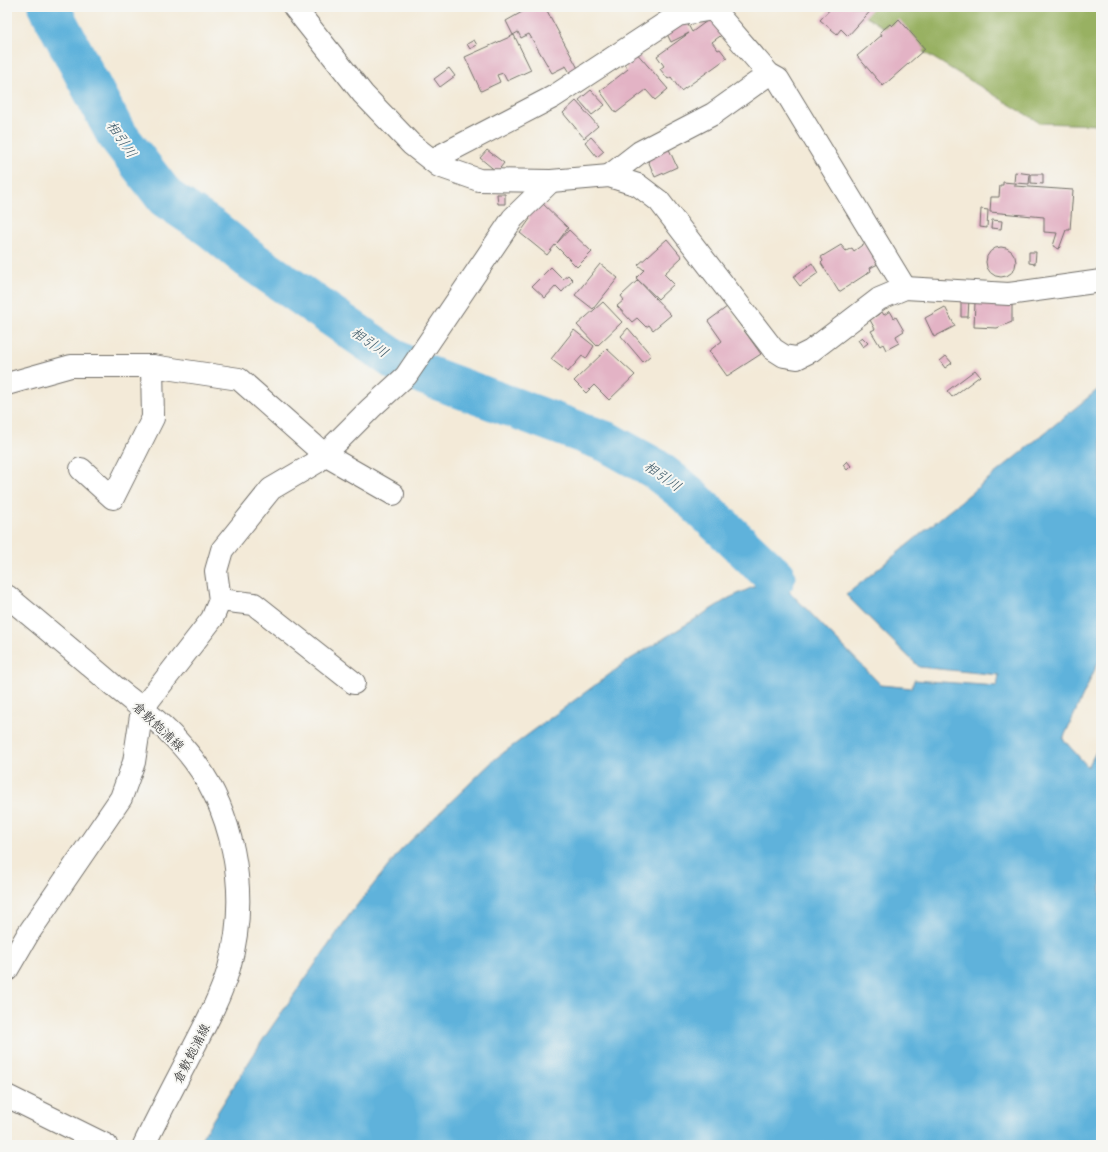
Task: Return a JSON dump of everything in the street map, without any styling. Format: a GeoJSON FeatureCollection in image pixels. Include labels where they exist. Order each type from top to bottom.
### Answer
{"type":"FeatureCollection","features":[{"type":"Feature","properties":{"kind":"street"},"geometry":{"type":"LineString","coordinates":[[294,7],[363,94],[411,144],[439,166],[479,180],[551,181],[609,176],[638,185],[659,201],[773,349],[784,356],[797,358],[811,351],[879,299],[905,288],[1009,294],[1101,281]]}},
{"type":"Feature","properties":{"kind":"street"},"geometry":{"type":"LineString","coordinates":[[432,160],[553,97],[678,14],[712,8],[768,74],[778,79],[905,288]]}},
{"type":"Feature","properties":{"kind":"street"},"geometry":{"type":"LineString","coordinates":[[609,176],[640,152],[713,114],[768,74]]}},
{"type":"Feature","properties":{"kind":"street"},"geometry":{"type":"LineString","coordinates":[[7,970],[28,934],[121,798],[134,762],[142,709],[212,618],[220,600],[216,571],[222,550],[271,488],[318,462],[412,369],[513,218],[551,181]]}},
{"type":"Feature","properties":{"kind":"street"},"geometry":{"type":"LineString","coordinates":[[7,384],[72,366],[152,366],[239,379],[325,455],[393,494]]}},
{"type":"Feature","properties":{"kind":"street"},"geometry":{"type":"LineString","coordinates":[[81,469],[113,498],[153,418],[152,366]]}},
{"type":"Feature","properties":{"kind":"street","name":"倉敷飽浦線"},"geometry":{"type":"LineString","coordinates":[[7,596],[142,709],[182,746],[206,779],[226,822],[234,856],[239,894],[237,930],[229,969],[209,1017],[144,1145]]}},
{"type":"Feature","properties":{"kind":"street"},"geometry":{"type":"LineString","coordinates":[[220,600],[254,604],[354,683]]}},
{"type":"Feature","properties":{"kind":"street"},"geometry":{"type":"LineString","coordinates":[[7,1096],[106,1145]]}},
{"type":"Feature","properties":{"kind":"green space"},"geometry":{"type":"Polygon","coordinates":[[[850,7],[1101,7],[1101,125],[1040,123],[850,7]]]}},
{"type":"Feature","properties":{"kind":"water"},"geometry":{"type":"Polygon","coordinates":[[[1101,387],[1101,656],[1063,739],[1088,767],[1101,742],[1101,1145],[197,1145],[264,1038],[350,914],[401,850],[495,759],[629,660],[729,598],[775,577],[881,685],[912,688],[914,680],[997,686],[999,675],[919,667],[846,595],[1101,387]]]}},
{"type":"Feature","properties":{"kind":"building"},"geometry":{"type":"Polygon","coordinates":[[[531,7],[545,7],[581,74],[574,79],[566,66],[552,73],[529,34],[521,38],[518,32],[513,35],[506,21],[531,7]]]}},
{"type":"Feature","properties":{"kind":"building"},"geometry":{"type":"Polygon","coordinates":[[[832,7],[874,7],[848,36],[841,29],[837,34],[820,20],[832,7]]]}},
{"type":"Feature","properties":{"kind":"building"},"geometry":{"type":"Polygon","coordinates":[[[711,18],[723,34],[712,42],[727,58],[681,91],[671,77],[668,79],[660,69],[664,66],[657,56],[689,33],[671,42],[665,30],[686,21],[692,32],[711,18]]]}},
{"type":"Feature","properties":{"kind":"building"},"geometry":{"type":"Polygon","coordinates":[[[899,19],[925,49],[883,86],[857,56],[882,35],[880,32],[890,24],[892,26],[899,19]]]}},
{"type":"Feature","properties":{"kind":"building"},"geometry":{"type":"Polygon","coordinates":[[[514,35],[531,70],[507,81],[503,73],[497,75],[500,82],[481,91],[465,57],[514,35]]]}},
{"type":"Feature","properties":{"kind":"building"},"geometry":{"type":"Polygon","coordinates":[[[474,40],[477,45],[470,49],[467,44],[474,40]]]}},
{"type":"Feature","properties":{"kind":"building"},"geometry":{"type":"Polygon","coordinates":[[[635,51],[668,89],[655,100],[646,90],[616,113],[600,91],[628,69],[622,62],[635,51]]]}},
{"type":"Feature","properties":{"kind":"building"},"geometry":{"type":"Polygon","coordinates":[[[449,68],[455,76],[440,87],[434,79],[449,68]]]}},
{"type":"Feature","properties":{"kind":"building"},"geometry":{"type":"Polygon","coordinates":[[[591,90],[605,105],[592,115],[579,100],[591,90]]]}},
{"type":"Feature","properties":{"kind":"building"},"geometry":{"type":"Polygon","coordinates":[[[576,101],[598,126],[584,138],[563,113],[576,101]]]}},
{"type":"Feature","properties":{"kind":"building"},"geometry":{"type":"Polygon","coordinates":[[[591,137],[604,151],[597,157],[585,142],[591,137]]]}},
{"type":"Feature","properties":{"kind":"building"},"geometry":{"type":"Polygon","coordinates":[[[668,147],[677,167],[655,177],[646,156],[668,147]]]}},
{"type":"Feature","properties":{"kind":"building"},"geometry":{"type":"Polygon","coordinates":[[[487,150],[504,163],[497,172],[480,158],[487,150]]]}},
{"type":"Feature","properties":{"kind":"building"},"geometry":{"type":"Polygon","coordinates":[[[1015,172],[1030,174],[1029,184],[1015,183],[1015,186],[1073,190],[1070,230],[1066,230],[1059,249],[1053,246],[1057,233],[1044,232],[1044,217],[990,212],[991,197],[999,197],[1000,185],[1003,185],[1003,182],[1014,183],[1015,172]]]}},
{"type":"Feature","properties":{"kind":"building"},"geometry":{"type":"Polygon","coordinates":[[[1031,174],[1043,174],[1043,184],[1031,183],[1031,174]]]}},
{"type":"Feature","properties":{"kind":"building"},"geometry":{"type":"Polygon","coordinates":[[[497,194],[505,194],[505,204],[498,204],[497,194]]]}},
{"type":"Feature","properties":{"kind":"building"},"geometry":{"type":"Polygon","coordinates":[[[540,201],[568,228],[557,243],[569,230],[592,252],[577,267],[555,245],[547,255],[520,233],[530,219],[526,215],[540,201]]]}},
{"type":"Feature","properties":{"kind":"building"},"geometry":{"type":"Polygon","coordinates":[[[981,209],[988,210],[987,228],[980,227],[981,209]]]}},
{"type":"Feature","properties":{"kind":"building"},"geometry":{"type":"Polygon","coordinates":[[[992,220],[1002,221],[1001,229],[991,228],[992,220]]]}},
{"type":"Feature","properties":{"kind":"building"},"geometry":{"type":"Polygon","coordinates":[[[667,239],[682,257],[664,274],[674,284],[658,299],[636,278],[644,270],[638,265],[667,239]]]}},
{"type":"Feature","properties":{"kind":"building"},"geometry":{"type":"Polygon","coordinates":[[[865,243],[878,264],[870,268],[871,271],[839,292],[821,263],[823,261],[821,257],[841,245],[846,251],[852,248],[854,251],[865,243]]]}},
{"type":"Feature","properties":{"kind":"building"},"geometry":{"type":"Polygon","coordinates":[[[1001,247],[1012,251],[1016,262],[1012,273],[1001,277],[990,273],[986,262],[990,251],[1001,247]]]}},
{"type":"Feature","properties":{"kind":"building"},"geometry":{"type":"Polygon","coordinates":[[[1029,252],[1036,252],[1035,264],[1029,263],[1029,252]]]}},
{"type":"Feature","properties":{"kind":"building"},"geometry":{"type":"Polygon","coordinates":[[[812,263],[818,273],[800,286],[793,277],[812,263]]]}},
{"type":"Feature","properties":{"kind":"building"},"geometry":{"type":"Polygon","coordinates":[[[600,264],[618,278],[593,309],[575,295],[600,264]]]}},
{"type":"Feature","properties":{"kind":"building"},"geometry":{"type":"Polygon","coordinates":[[[551,267],[563,279],[568,275],[573,280],[562,292],[556,286],[545,298],[532,286],[551,267]]]}},
{"type":"Feature","properties":{"kind":"building"},"geometry":{"type":"Polygon","coordinates":[[[638,280],[671,315],[653,330],[649,325],[646,327],[637,318],[632,322],[617,306],[624,300],[621,296],[638,280]]]}},
{"type":"Feature","properties":{"kind":"building"},"geometry":{"type":"Polygon","coordinates":[[[961,299],[969,299],[968,317],[961,317],[961,299]]]}},
{"type":"Feature","properties":{"kind":"building"},"geometry":{"type":"Polygon","coordinates":[[[603,302],[622,322],[597,346],[577,325],[603,302]]]}},
{"type":"Feature","properties":{"kind":"building"},"geometry":{"type":"Polygon","coordinates":[[[975,302],[1012,302],[1012,322],[997,328],[974,327],[975,302]]]}},
{"type":"Feature","properties":{"kind":"building"},"geometry":{"type":"Polygon","coordinates":[[[727,307],[761,354],[727,376],[709,351],[722,341],[708,321],[727,307]]]}},
{"type":"Feature","properties":{"kind":"building"},"geometry":{"type":"Polygon","coordinates":[[[945,307],[955,326],[934,337],[925,318],[945,307]]]}},
{"type":"Feature","properties":{"kind":"building"},"geometry":{"type":"Polygon","coordinates":[[[890,311],[894,318],[896,317],[904,331],[896,336],[899,343],[886,350],[883,344],[880,346],[871,331],[875,329],[870,320],[882,312],[884,315],[890,311]]]}},
{"type":"Feature","properties":{"kind":"building"},"geometry":{"type":"Polygon","coordinates":[[[628,328],[651,355],[643,362],[621,336],[628,328]]]}},
{"type":"Feature","properties":{"kind":"building"},"geometry":{"type":"Polygon","coordinates":[[[574,330],[594,346],[586,359],[582,356],[568,372],[551,359],[574,330]]]}},
{"type":"Feature","properties":{"kind":"building"},"geometry":{"type":"Polygon","coordinates":[[[862,337],[868,343],[863,347],[858,340],[862,337]]]}},
{"type":"Feature","properties":{"kind":"building"},"geometry":{"type":"Polygon","coordinates":[[[607,349],[635,375],[609,400],[594,385],[586,393],[574,381],[607,349]]]}},
{"type":"Feature","properties":{"kind":"building"},"geometry":{"type":"Polygon","coordinates":[[[946,356],[952,363],[945,368],[940,361],[946,356]]]}},
{"type":"Feature","properties":{"kind":"building"},"geometry":{"type":"Polygon","coordinates":[[[975,370],[980,376],[952,397],[947,391],[975,370]]]}},
{"type":"Feature","properties":{"kind":"building"},"geometry":{"type":"Polygon","coordinates":[[[847,461],[851,466],[847,470],[843,465],[847,461]]]}},
{"type":"Feature","properties":{"kind":"waterway","name":"相引川"},"geometry":{"type":"LineString","coordinates":[[49,7],[115,132],[166,198],[211,228],[252,261],[398,362],[425,375],[607,442],[654,468],[685,492],[775,577]]}}]}
